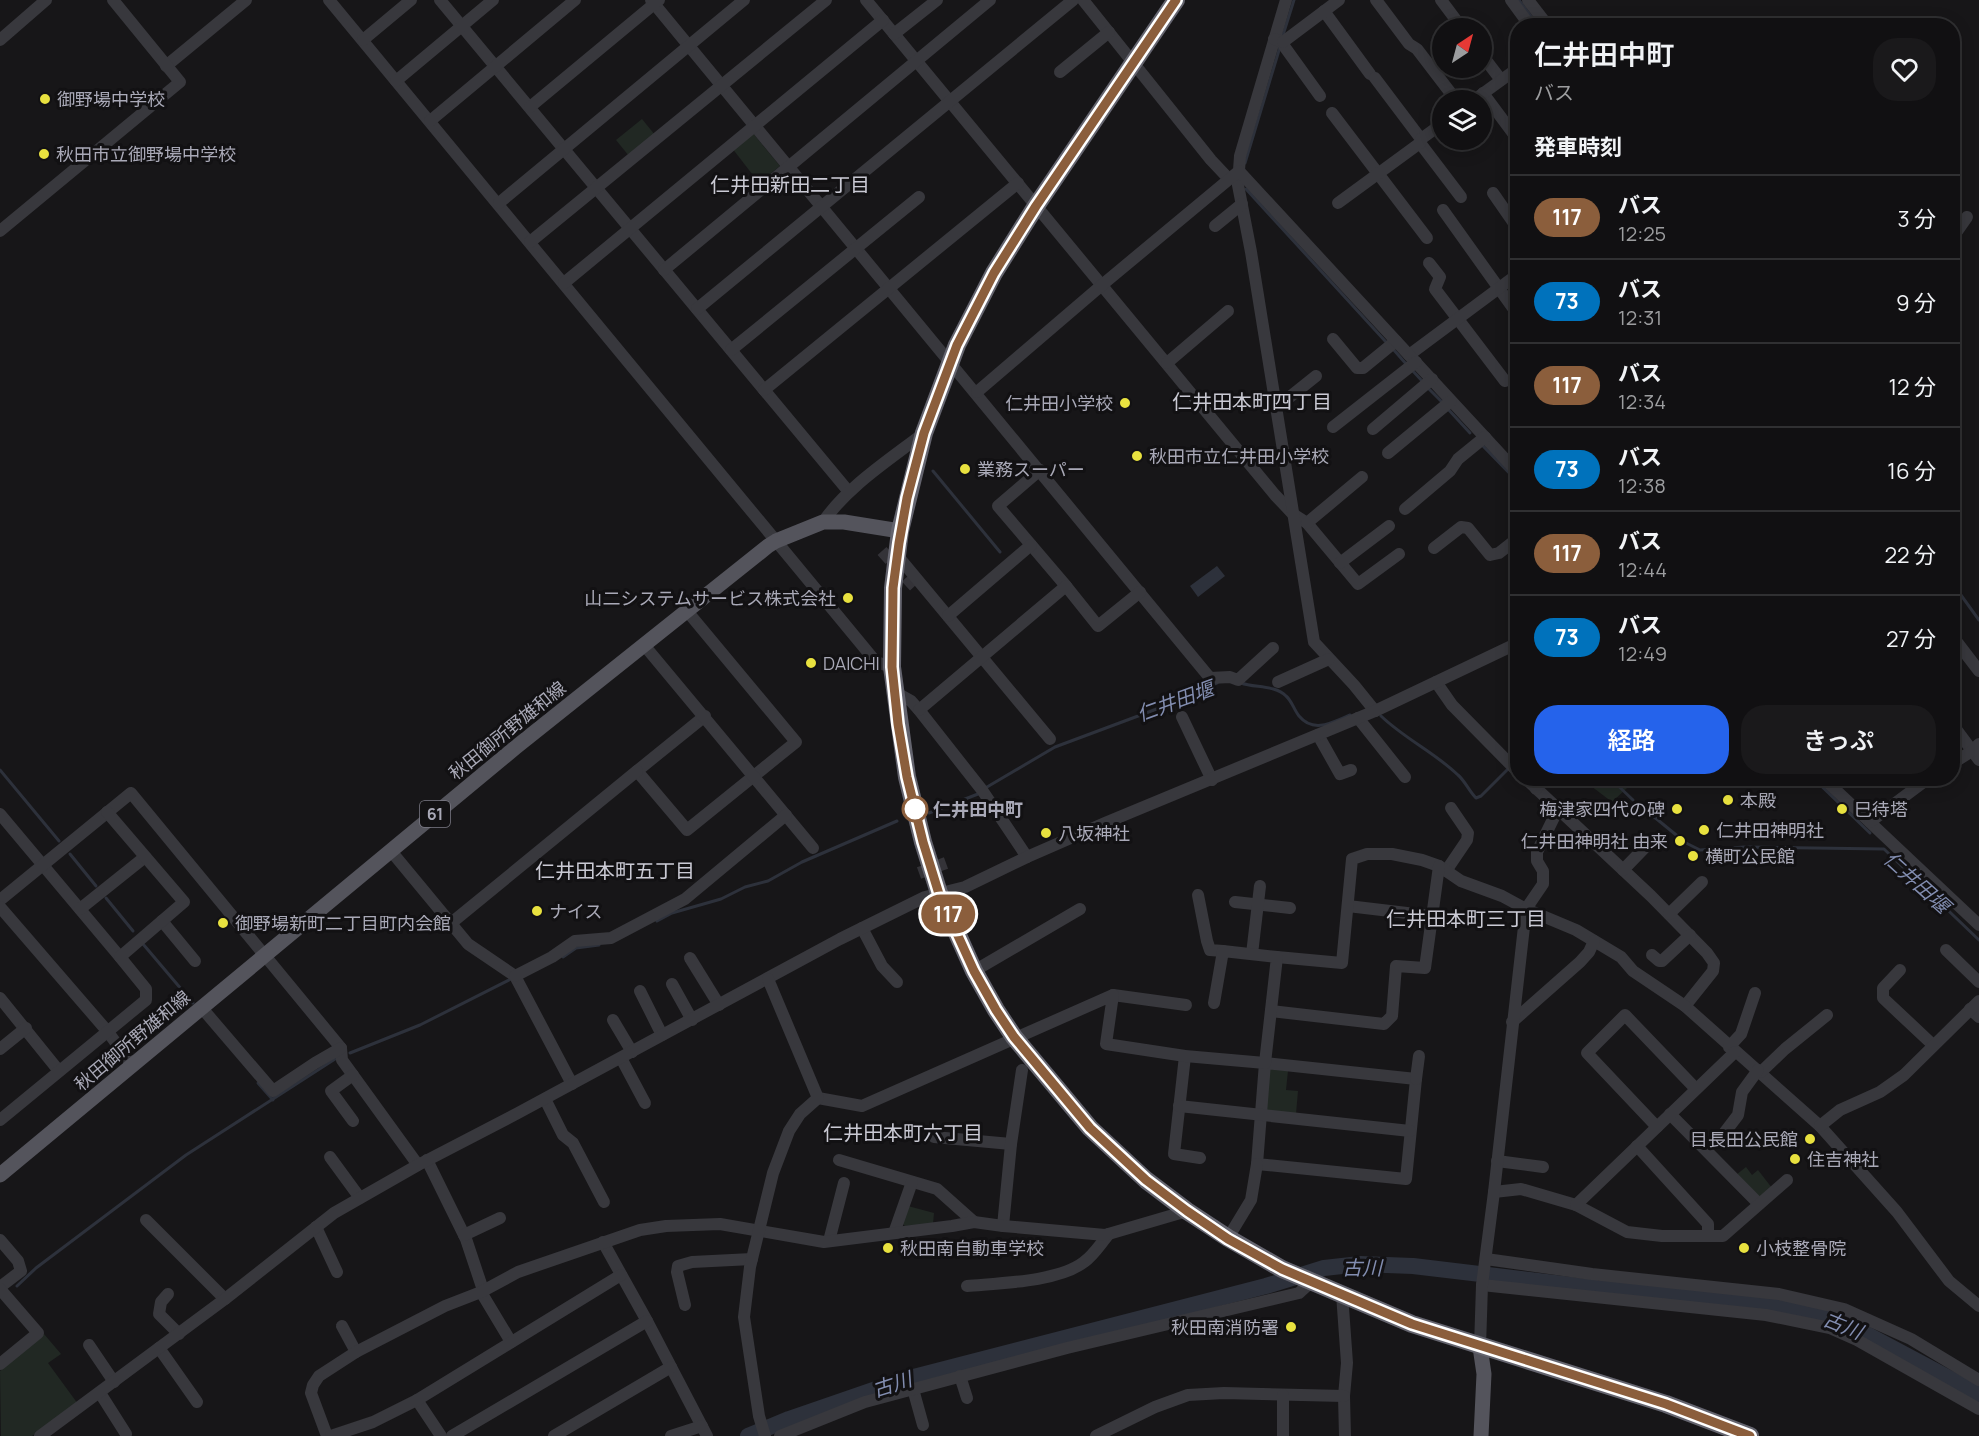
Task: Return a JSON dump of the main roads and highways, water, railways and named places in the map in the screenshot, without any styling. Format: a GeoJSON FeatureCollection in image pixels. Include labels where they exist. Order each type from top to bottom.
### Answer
{"type":"FeatureCollection","features":[{"type":"Feature","properties":{"kind":"highway"},"geometry":{"type":"LineString","coordinates":[[1176,0],[1036,206],[981,296],[949,363],[924,433],[900,531],[893,588],[892,667],[907,777],[939,894],[974,971],[996,1010],[1014,1037],[1090,1128],[1146,1180],[1228,1239],[1310,1282],[1412,1324],[1666,1404],[1750,1436]]}},
{"type":"Feature","properties":{"kind":"main road","name":"秋田御所野雄和線"},"geometry":{"type":"LineString","coordinates":[[0,1175],[516,747],[776,541],[823,522],[844,522],[900,531]]}},
{"type":"Feature","properties":{"kind":"main road"},"geometry":{"type":"LineString","coordinates":[[1480,1347],[1484,1374],[1480,1436]]}},
{"type":"Feature","properties":{"kind":"waterway"},"geometry":{"type":"LineString","coordinates":[[1283,35],[1294,0]]}},
{"type":"Feature","properties":{"kind":"waterway"},"geometry":{"type":"LineString","coordinates":[[1519,0],[1532,18]]}},
{"type":"Feature","properties":{"kind":"waterway"},"geometry":{"type":"LineString","coordinates":[[1245,163],[1280,47]]}},
{"type":"Feature","properties":{"kind":"waterway"},"geometry":{"type":"LineString","coordinates":[[1246,189],[1386,342]]}},
{"type":"Feature","properties":{"kind":"waterway"},"geometry":{"type":"LineString","coordinates":[[1393,349],[1407,365]]}},
{"type":"Feature","properties":{"kind":"waterway"},"geometry":{"type":"LineString","coordinates":[[1412,370],[1423,382]]}},
{"type":"Feature","properties":{"kind":"waterway"},"geometry":{"type":"LineString","coordinates":[[1428,388],[1441,401]]}},
{"type":"Feature","properties":{"kind":"waterway"},"geometry":{"type":"LineString","coordinates":[[1447,408],[1470,433]]}},
{"type":"Feature","properties":{"kind":"waterway"},"geometry":{"type":"LineString","coordinates":[[1483,446],[1510,474]]}},
{"type":"Feature","properties":{"kind":"waterway"},"geometry":{"type":"LineString","coordinates":[[933,471],[1000,552]]}},
{"type":"Feature","properties":{"kind":"waterway"},"geometry":{"type":"LineString","coordinates":[[1960,594],[1979,620]]}},
{"type":"Feature","properties":{"kind":"waterway","name":"仁井田堰"},"geometry":{"type":"LineString","coordinates":[[987,787],[1055,747],[1189,697],[1217,683]]}},
{"type":"Feature","properties":{"kind":"waterway","name":"仁井田堰"},"geometry":{"type":"LineString","coordinates":[[1241,683],[1281,692],[1290,700],[1299,716],[1311,724],[1324,725],[1350,715]]}},
{"type":"Feature","properties":{"kind":"waterway","name":"仁井田堰"},"geometry":{"type":"LineString","coordinates":[[1381,716],[1449,767],[1476,798],[1481,796],[1507,770]]}},
{"type":"Feature","properties":{"kind":"waterway"},"geometry":{"type":"LineString","coordinates":[[0,770],[59,841]]}},
{"type":"Feature","properties":{"kind":"waterway","name":"仁井田堰"},"geometry":{"type":"LineString","coordinates":[[1618,786],[1633,800]]}},
{"type":"Feature","properties":{"kind":"waterway"},"geometry":{"type":"LineString","coordinates":[[1821,786],[1870,833]]}},
{"type":"Feature","properties":{"kind":"waterway"},"geometry":{"type":"LineString","coordinates":[[929,813],[978,794]]}},
{"type":"Feature","properties":{"kind":"waterway","name":"仁井田堰"},"geometry":{"type":"LineString","coordinates":[[1642,807],[1686,843],[1700,850],[1745,847],[1884,849],[1979,940]]}},
{"type":"Feature","properties":{"kind":"waterway"},"geometry":{"type":"LineString","coordinates":[[657,921],[672,913],[721,899],[745,887],[768,881],[802,862],[897,821]]}},
{"type":"Feature","properties":{"kind":"waterway"},"geometry":{"type":"LineString","coordinates":[[70,854],[96,886]]}},
{"type":"Feature","properties":{"kind":"waterway"},"geometry":{"type":"LineString","coordinates":[[106,898],[133,931]]}},
{"type":"Feature","properties":{"kind":"waterway"},"geometry":{"type":"LineString","coordinates":[[143,944],[193,1003]]}},
{"type":"Feature","properties":{"kind":"waterway"},"geometry":{"type":"LineString","coordinates":[[563,957],[576,948],[599,945]]}},
{"type":"Feature","properties":{"kind":"waterway"},"geometry":{"type":"LineString","coordinates":[[350,1053],[420,1025],[511,979]]}},
{"type":"Feature","properties":{"kind":"waterway"},"geometry":{"type":"LineString","coordinates":[[17,1286],[36,1268],[186,1155],[335,1059]]}},
{"type":"Feature","properties":{"kind":"waterway"},"geometry":{"type":"LineString","coordinates":[[258,1083],[273,1100]]}},
{"type":"Feature","properties":{"kind":"waterway","name":"古川"},"geometry":{"type":"LineString","coordinates":[[748,1436],[789,1419],[902,1380],[1266,1286],[1324,1268],[1360,1264],[1413,1266],[1597,1288],[1736,1299],[1819,1315],[1857,1329],[1979,1394]]}},
{"type":"Feature","properties":{"kind":"tunnel"},"geometry":{"type":"LineString","coordinates":[[882,551],[915,587]]}},
{"type":"Feature","properties":{"kind":"tunnel"},"geometry":{"type":"LineString","coordinates":[[919,873],[946,863]]}},
{"type":"Feature","properties":{"kind":"place","name":"御野場中学校"},"geometry":{"type":"Point","coordinates":[45,99]}},
{"type":"Feature","properties":{"kind":"place","name":"秋田市立御野場中学校"},"geometry":{"type":"Point","coordinates":[44,154]}},
{"type":"Feature","properties":{"kind":"place","name":"仁井田小学校"},"geometry":{"type":"Point","coordinates":[1125,403]}},
{"type":"Feature","properties":{"kind":"place","name":"秋田市立仁井田小学校"},"geometry":{"type":"Point","coordinates":[1137,456]}},
{"type":"Feature","properties":{"kind":"place","name":"業務スーパー"},"geometry":{"type":"Point","coordinates":[965,469]}},
{"type":"Feature","properties":{"kind":"place","name":"山二システムサービス株式会社"},"geometry":{"type":"Point","coordinates":[848,598]}},
{"type":"Feature","properties":{"kind":"place","name":"DAICHI"},"geometry":{"type":"Point","coordinates":[811,663]}},
{"type":"Feature","properties":{"kind":"place","name":"本殿"},"geometry":{"type":"Point","coordinates":[1728,800]}},
{"type":"Feature","properties":{"kind":"place","name":"仁井田中町"},"geometry":{"type":"Point","coordinates":[915,809]}},
{"type":"Feature","properties":{"kind":"place","name":"梅津家四代の碑"},"geometry":{"type":"Point","coordinates":[1677,809]}},
{"type":"Feature","properties":{"kind":"place","name":"巳待塔"},"geometry":{"type":"Point","coordinates":[1842,809]}},
{"type":"Feature","properties":{"kind":"place","name":"仁井田神明社"},"geometry":{"type":"Point","coordinates":[1704,830]}},
{"type":"Feature","properties":{"kind":"place","name":"八坂神社"},"geometry":{"type":"Point","coordinates":[1046,833]}},
{"type":"Feature","properties":{"kind":"place","name":"仁井田神明社 由来"},"geometry":{"type":"Point","coordinates":[1680,841]}},
{"type":"Feature","properties":{"kind":"place","name":"横町公民館"},"geometry":{"type":"Point","coordinates":[1693,856]}},
{"type":"Feature","properties":{"kind":"place","name":"ナイス"},"geometry":{"type":"Point","coordinates":[537,911]}},
{"type":"Feature","properties":{"kind":"place","name":"御野場新町二丁目町内会館"},"geometry":{"type":"Point","coordinates":[223,923]}},
{"type":"Feature","properties":{"kind":"place","name":"目長田公民館"},"geometry":{"type":"Point","coordinates":[1810,1139]}},
{"type":"Feature","properties":{"kind":"place","name":"住吉神社"},"geometry":{"type":"Point","coordinates":[1795,1159]}},
{"type":"Feature","properties":{"kind":"place","name":"秋田南自動車学校"},"geometry":{"type":"Point","coordinates":[888,1248]}},
{"type":"Feature","properties":{"kind":"place","name":"小枝整骨院"},"geometry":{"type":"Point","coordinates":[1744,1248]}},
{"type":"Feature","properties":{"kind":"place","name":"秋田南消防署"},"geometry":{"type":"Point","coordinates":[1291,1327]}},
{"type":"Feature","properties":{"kind":"district","name":"仁井田新田二丁目"},"geometry":{"type":"Point","coordinates":[790,184]}},
{"type":"Feature","properties":{"kind":"district","name":"仁井田本町四丁目"},"geometry":{"type":"Point","coordinates":[1252,401]}},
{"type":"Feature","properties":{"kind":"district","name":"仁井田本町五丁目"},"geometry":{"type":"Point","coordinates":[615,870]}},
{"type":"Feature","properties":{"kind":"district","name":"仁井田本町三丁目"},"geometry":{"type":"Point","coordinates":[1466,918]}},
{"type":"Feature","properties":{"kind":"district","name":"仁井田本町六丁目"},"geometry":{"type":"Point","coordinates":[903,1132]}}]}
